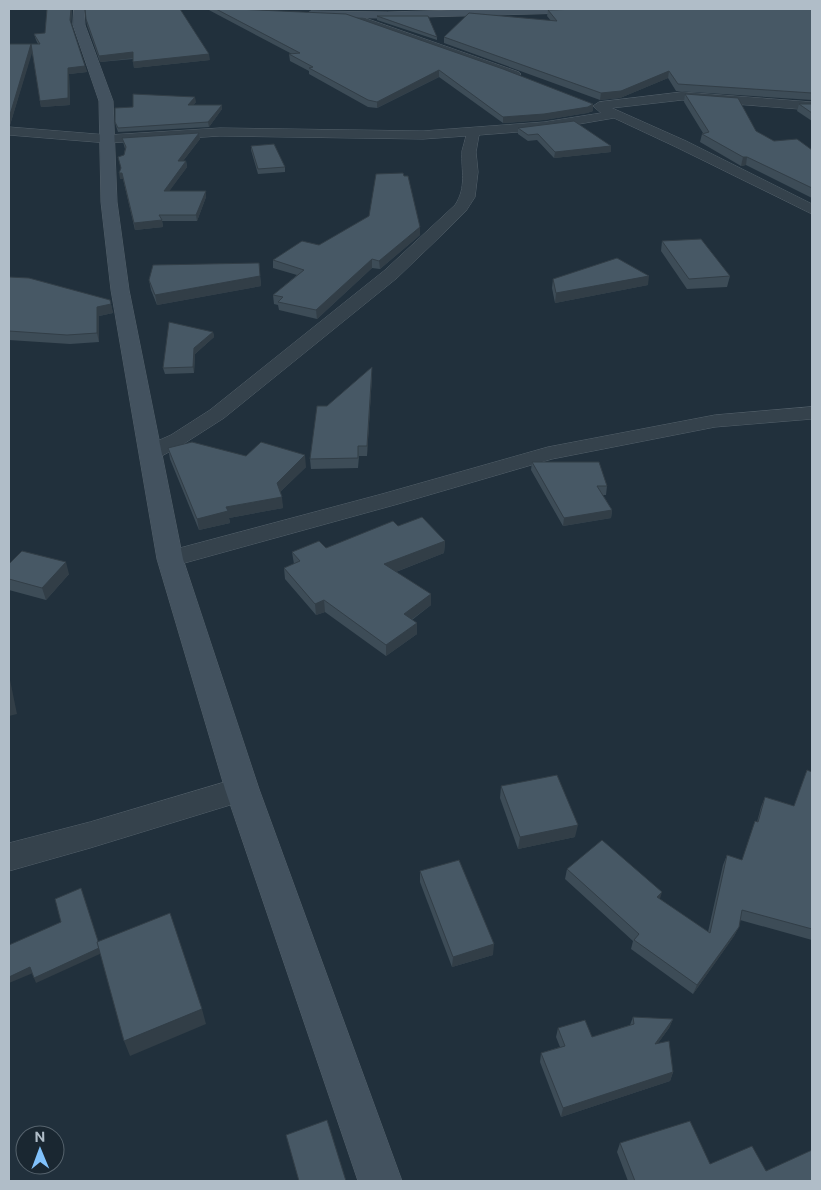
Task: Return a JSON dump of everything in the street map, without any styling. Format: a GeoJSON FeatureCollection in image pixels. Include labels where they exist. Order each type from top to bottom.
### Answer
{"type":"FeatureCollection","features":[{"type":"Feature","properties":{"kind":"main road"},"geometry":{"type":"LineString","coordinates":[[80,9],[78,12],[79,25],[90,62],[106,101],[109,202],[120,290],[152,452],[170,559],[242,789],[380,1181]]}},
{"type":"Feature","properties":{"kind":"main road"},"geometry":{"type":"LineString","coordinates":[[297,14],[348,15],[602,9]]}},
{"type":"Feature","properties":{"kind":"street"},"geometry":{"type":"LineString","coordinates":[[348,15],[529,79]]}},
{"type":"Feature","properties":{"kind":"street"},"geometry":{"type":"LineString","coordinates":[[812,106],[682,96],[595,105],[681,144],[812,210]]}},
{"type":"Feature","properties":{"kind":"street"},"geometry":{"type":"LineString","coordinates":[[9,130],[108,139],[220,132],[372,135],[473,133],[544,126],[617,114]]}},
{"type":"Feature","properties":{"kind":"street"},"geometry":{"type":"LineString","coordinates":[[152,452],[178,439],[218,414],[391,274],[442,227],[461,208],[468,197],[471,172],[469,152],[473,133]]}},
{"type":"Feature","properties":{"kind":"street"},"geometry":{"type":"LineString","coordinates":[[170,559],[390,499],[548,453],[715,421],[812,413]]}},
{"type":"Feature","properties":{"kind":"street"},"geometry":{"type":"LineString","coordinates":[[9,857],[90,835],[242,789]]}},
{"type":"Feature","properties":{"kind":"building"},"geometry":{"type":"Polygon","coordinates":[[[47,9],[71,9],[70,20],[85,66],[68,68],[68,98],[40,101],[31,44],[40,44],[34,34],[45,33],[47,9]]]}},
{"type":"Feature","properties":{"kind":"building"},"geometry":{"type":"Polygon","coordinates":[[[85,9],[180,9],[209,54],[133,62],[133,52],[99,56],[86,19],[85,9]]]}},
{"type":"Feature","properties":{"kind":"building"},"geometry":{"type":"Polygon","coordinates":[[[216,9],[346,14],[503,69],[593,104],[588,107],[544,114],[503,117],[439,70],[377,102],[368,100],[309,68],[313,67],[289,54],[300,53],[216,9]]]}},
{"type":"Feature","properties":{"kind":"building"},"geometry":{"type":"Polygon","coordinates":[[[812,9],[812,93],[678,84],[669,71],[621,91],[601,93],[444,37],[469,13],[557,21],[548,10],[812,9]]]}},
{"type":"Feature","properties":{"kind":"building"},"geometry":{"type":"Polygon","coordinates":[[[377,16],[428,16],[437,37],[377,16]]]}},
{"type":"Feature","properties":{"kind":"building"},"geometry":{"type":"Polygon","coordinates":[[[9,44],[31,44],[9,118],[9,44]]]}},
{"type":"Feature","properties":{"kind":"building"},"geometry":{"type":"Polygon","coordinates":[[[133,94],[195,97],[188,105],[222,105],[208,122],[118,128],[115,122],[115,108],[133,107],[133,94]]]}},
{"type":"Feature","properties":{"kind":"building"},"geometry":{"type":"Polygon","coordinates":[[[685,94],[738,98],[756,131],[774,141],[797,139],[812,150],[812,188],[747,157],[743,157],[702,134],[709,132],[685,94]]]}},
{"type":"Feature","properties":{"kind":"building"},"geometry":{"type":"Polygon","coordinates":[[[799,104],[812,104],[812,113],[799,104]]]}},
{"type":"Feature","properties":{"kind":"building"},"geometry":{"type":"Polygon","coordinates":[[[574,121],[611,146],[555,152],[538,134],[528,135],[518,128],[574,121]]]}},
{"type":"Feature","properties":{"kind":"building"},"geometry":{"type":"Polygon","coordinates":[[[199,133],[178,161],[186,161],[164,191],[206,191],[196,215],[159,215],[162,220],[134,223],[122,173],[119,173],[121,168],[118,157],[124,155],[126,147],[122,138],[199,133]]]}},
{"type":"Feature","properties":{"kind":"building"},"geometry":{"type":"Polygon","coordinates":[[[274,144],[285,167],[258,169],[251,146],[274,144]]]}},
{"type":"Feature","properties":{"kind":"building"},"geometry":{"type":"Polygon","coordinates":[[[403,173],[404,176],[408,176],[420,227],[379,261],[372,259],[316,310],[278,302],[283,297],[273,295],[304,270],[273,260],[302,241],[319,245],[369,216],[376,174],[403,173]]]}},
{"type":"Feature","properties":{"kind":"building"},"geometry":{"type":"Polygon","coordinates":[[[701,239],[730,276],[689,279],[662,241],[701,239]]]}},
{"type":"Feature","properties":{"kind":"building"},"geometry":{"type":"Polygon","coordinates":[[[617,258],[649,276],[556,293],[553,279],[617,258]]]}},
{"type":"Feature","properties":{"kind":"building"},"geometry":{"type":"Polygon","coordinates":[[[259,263],[260,276],[155,295],[149,280],[153,265],[259,263]]]}},
{"type":"Feature","properties":{"kind":"building"},"geometry":{"type":"Polygon","coordinates":[[[9,277],[29,278],[110,300],[111,304],[97,307],[97,333],[67,335],[9,331],[9,277]]]}},
{"type":"Feature","properties":{"kind":"building"},"geometry":{"type":"Polygon","coordinates":[[[169,322],[213,332],[194,348],[193,367],[163,368],[169,322]]]}},
{"type":"Feature","properties":{"kind":"building"},"geometry":{"type":"Polygon","coordinates":[[[372,367],[367,446],[358,446],[358,458],[310,459],[317,406],[327,406],[372,367]]]}},
{"type":"Feature","properties":{"kind":"building"},"geometry":{"type":"Polygon","coordinates":[[[192,442],[246,456],[261,442],[305,455],[277,483],[282,497],[226,507],[228,511],[197,519],[168,448],[192,442]]]}},
{"type":"Feature","properties":{"kind":"building"},"geometry":{"type":"Polygon","coordinates":[[[532,462],[599,462],[607,486],[597,486],[612,510],[564,518],[532,462]]]}},
{"type":"Feature","properties":{"kind":"building"},"geometry":{"type":"Polygon","coordinates":[[[422,517],[445,541],[384,564],[431,594],[404,614],[417,623],[386,645],[324,600],[315,604],[284,568],[300,561],[292,552],[319,541],[326,548],[393,521],[398,526],[422,517]]]}},
{"type":"Feature","properties":{"kind":"building"},"geometry":{"type":"Polygon","coordinates":[[[22,551],[66,562],[42,588],[9,579],[9,564],[22,551]]]}},
{"type":"Feature","properties":{"kind":"building"},"geometry":{"type":"Polygon","coordinates":[[[807,770],[812,772],[812,929],[742,910],[739,927],[697,985],[634,940],[639,934],[567,869],[602,840],[662,892],[657,897],[710,933],[727,855],[742,860],[755,821],[758,822],[765,797],[794,806],[807,770]]]}},
{"type":"Feature","properties":{"kind":"building"},"geometry":{"type":"Polygon","coordinates":[[[557,775],[578,825],[520,837],[501,786],[557,775]]]}},
{"type":"Feature","properties":{"kind":"building"},"geometry":{"type":"Polygon","coordinates":[[[459,860],[494,944],[453,957],[420,871],[459,860]]]}},
{"type":"Feature","properties":{"kind":"building"},"geometry":{"type":"Polygon","coordinates":[[[81,888],[99,948],[34,978],[30,967],[9,977],[9,945],[61,922],[55,899],[81,888]]]}},
{"type":"Feature","properties":{"kind":"building"},"geometry":{"type":"Polygon","coordinates":[[[170,913],[202,1009],[124,1041],[97,942],[170,913]]]}},
{"type":"Feature","properties":{"kind":"building"},"geometry":{"type":"Polygon","coordinates":[[[633,1017],[673,1019],[655,1044],[669,1041],[673,1072],[563,1108],[541,1053],[565,1046],[558,1028],[585,1020],[592,1037],[634,1024],[633,1017]]]}},
{"type":"Feature","properties":{"kind":"building"},"geometry":{"type":"Polygon","coordinates":[[[327,1120],[346,1181],[299,1181],[286,1135],[327,1120]]]}},
{"type":"Feature","properties":{"kind":"building"},"geometry":{"type":"Polygon","coordinates":[[[690,1121],[710,1164],[752,1146],[766,1171],[812,1150],[812,1181],[635,1181],[620,1143],[690,1121]]]}}]}
